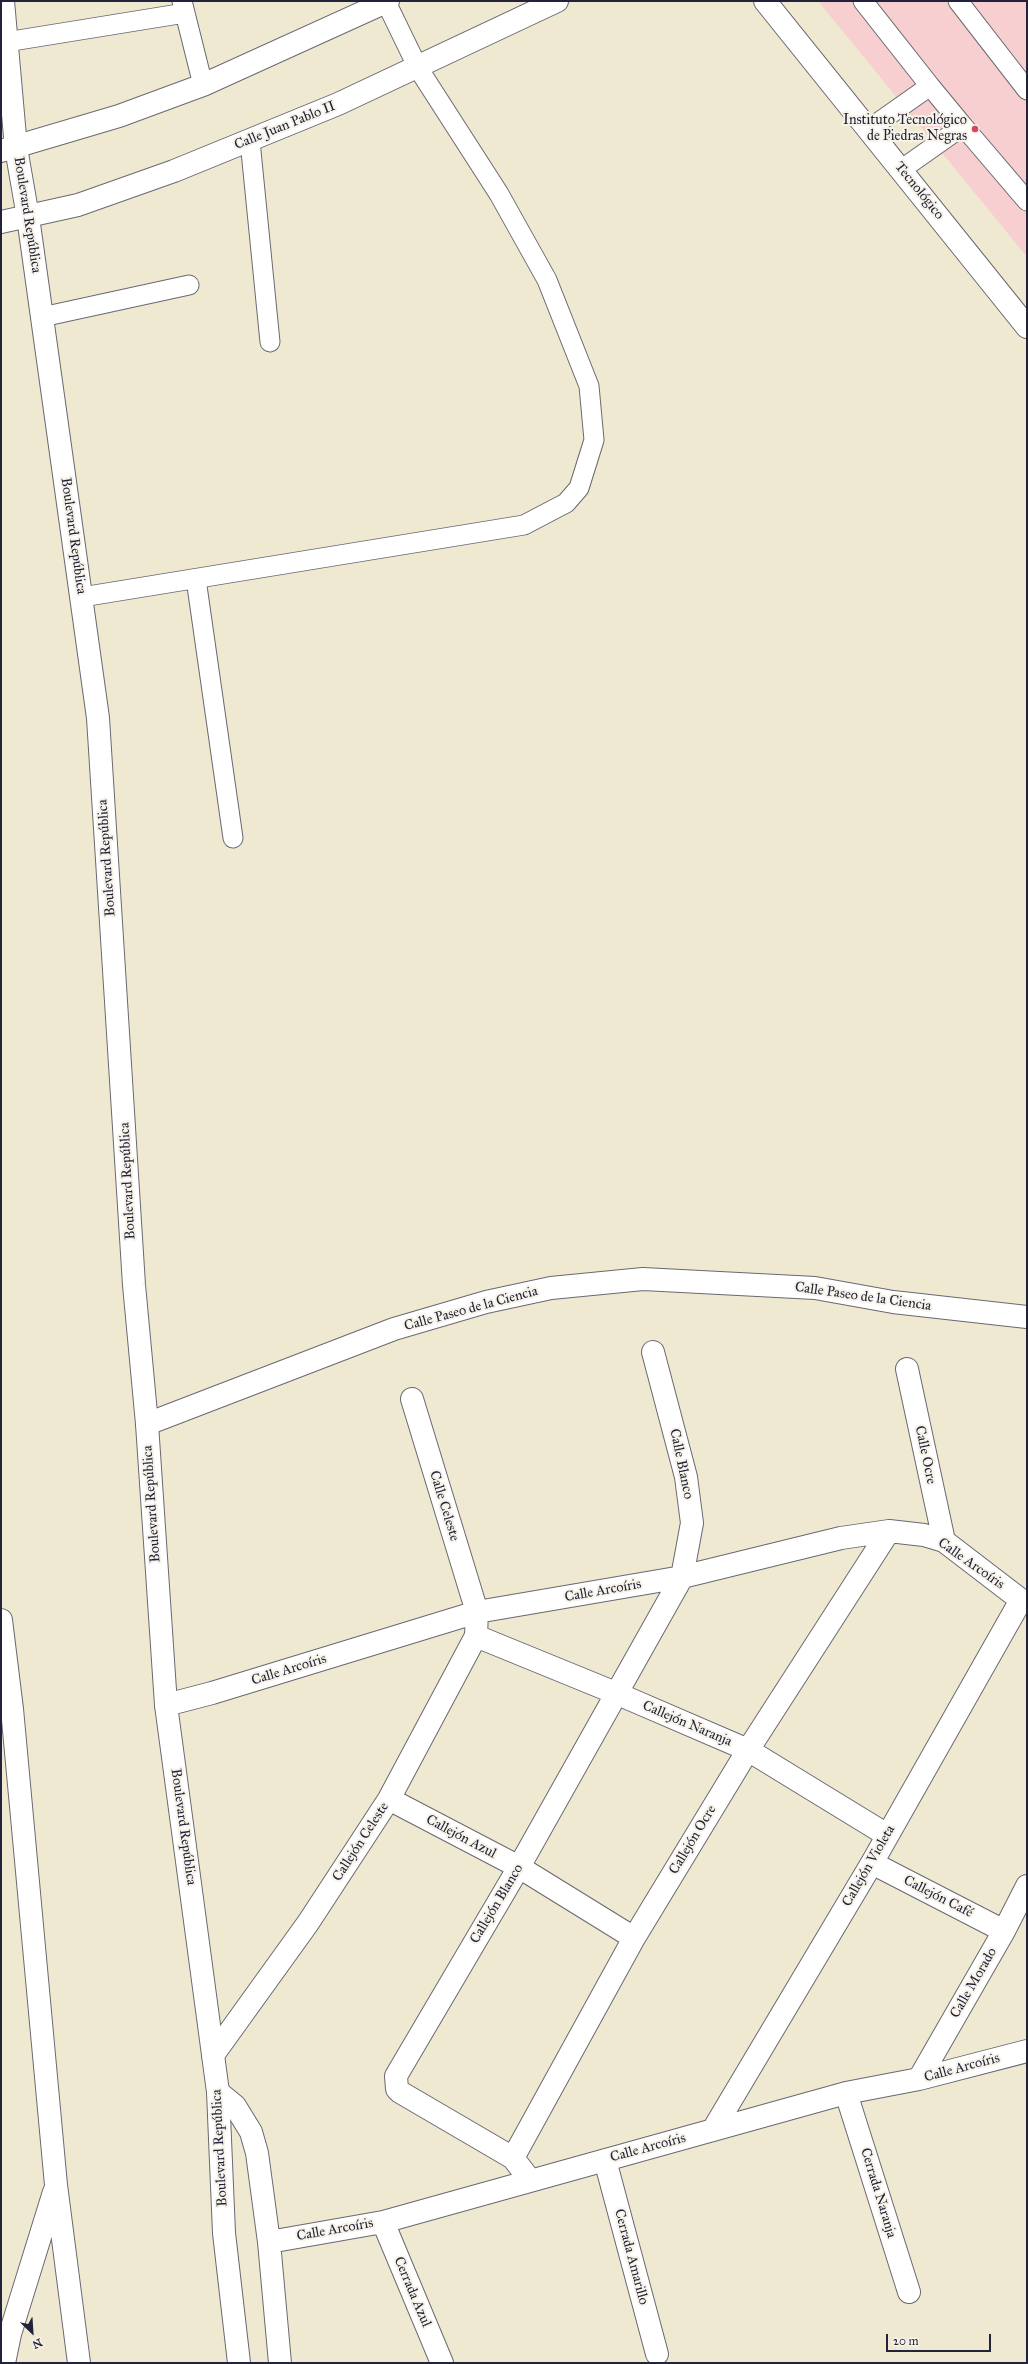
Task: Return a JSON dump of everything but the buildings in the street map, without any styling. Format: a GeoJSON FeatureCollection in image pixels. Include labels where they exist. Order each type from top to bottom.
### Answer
{"type":"FeatureCollection","features":[{"type":"Feature","properties":{"kind":"street","name":"Boulevard República"},"geometry":{"type":"LineString","coordinates":[[3,1],[6,42],[9,150],[28,217],[98,718],[134,1285],[146,1424],[166,1705],[218,2092],[224,2233],[239,2363]]}},
{"type":"Feature","properties":{"kind":"street"},"geometry":{"type":"LineString","coordinates":[[9,150],[119,116],[203,85],[387,1]]}},
{"type":"Feature","properties":{"kind":"street","name":"Calle Juan Pablo II"},"geometry":{"type":"LineString","coordinates":[[1,222],[78,205],[174,171],[250,141],[418,68],[557,1]]}},
{"type":"Feature","properties":{"kind":"street","name":"Tecnológico"},"geometry":{"type":"LineString","coordinates":[[765,1],[902,169],[1027,327]]}},
{"type":"Feature","properties":{"kind":"street","name":"Calle Paseo de la Ciencia"},"geometry":{"type":"LineString","coordinates":[[146,1424],[394,1329],[486,1302],[551,1288],[643,1279],[815,1288],[893,1302],[1027,1317]]}},
{"type":"Feature","properties":{"kind":"street","name":"Calle Blanco"},"geometry":{"type":"LineString","coordinates":[[653,1352],[685,1470],[692,1523],[682,1577]]}},
{"type":"Feature","properties":{"kind":"street","name":"Calle Ocre"},"geometry":{"type":"LineString","coordinates":[[907,1369],[944,1541]]}},
{"type":"Feature","properties":{"kind":"street","name":"Calle Celeste"},"geometry":{"type":"LineString","coordinates":[[412,1399],[477,1612]]}},
{"type":"Feature","properties":{"kind":"street","name":"Calle Arcoíris"},"geometry":{"type":"LineString","coordinates":[[166,1705],[212,1693],[477,1612],[682,1577],[841,1538],[889,1531],[924,1534],[944,1541],[1024,1601]]}},
{"type":"Feature","properties":{"kind":"street","name":"Callejón Ocre"},"geometry":{"type":"LineString","coordinates":[[512,2158],[634,1938],[748,1750],[889,1531]]}},
{"type":"Feature","properties":{"kind":"street","name":"Callejón Blanco"},"geometry":{"type":"LineString","coordinates":[[530,2180],[512,2158],[400,2092],[397,2089],[396,2076],[519,1867],[618,1694],[682,1577]]}},
{"type":"Feature","properties":{"kind":"street","name":"Callejón Violeta"},"geometry":{"type":"LineString","coordinates":[[713,2130],[872,1864],[887,1835],[1024,1601]]}},
{"type":"Feature","properties":{"kind":"street","name":"Callejón Celeste"},"geometry":{"type":"LineString","coordinates":[[214,2056],[308,1923],[389,1799],[476,1636],[477,1612]]}},
{"type":"Feature","properties":{"kind":"street"},"geometry":{"type":"LineString","coordinates":[[1,1620],[6,1703],[56,2185],[79,2363]]}},
{"type":"Feature","properties":{"kind":"street","name":"Callejón Naranja"},"geometry":{"type":"LineString","coordinates":[[476,1636],[618,1694],[748,1750],[887,1835]]}},
{"type":"Feature","properties":{"kind":"street","name":"Callejón Azul"},"geometry":{"type":"LineString","coordinates":[[389,1799],[519,1867],[634,1938]]}},
{"type":"Feature","properties":{"kind":"street","name":"Callejón Café"},"geometry":{"type":"LineString","coordinates":[[872,1864],[1004,1931]]}},
{"type":"Feature","properties":{"kind":"street","name":"Calle Morado"},"geometry":{"type":"LineString","coordinates":[[919,2079],[1004,1931],[1027,1886]]}},
{"type":"Feature","properties":{"kind":"street","name":"Calle Arcoíris"},"geometry":{"type":"LineString","coordinates":[[269,2242],[383,2222],[846,2093],[919,2079],[1027,2051]]}},
{"type":"Feature","properties":{"kind":"street"},"geometry":{"type":"LineString","coordinates":[[218,2092],[236,2106],[251,2132],[257,2153],[269,2242],[280,2363]]}},
{"type":"Feature","properties":{"kind":"street","name":"Cerrada Naranja"},"geometry":{"type":"LineString","coordinates":[[846,2093],[909,2292]]}},
{"type":"Feature","properties":{"kind":"street","name":"Cerrada Amarillo"},"geometry":{"type":"LineString","coordinates":[[605,2160],[657,2354]]}},
{"type":"Feature","properties":{"kind":"street"},"geometry":{"type":"LineString","coordinates":[[4,2363],[10,2334],[56,2185]]}},
{"type":"Feature","properties":{"kind":"street","name":"Cerrada Azul"},"geometry":{"type":"LineString","coordinates":[[383,2222],[442,2363]]}},
{"type":"Feature","properties":{"kind":"lane"},"geometry":{"type":"LineString","coordinates":[[82,597],[524,525],[566,503],[579,488],[594,440],[589,386],[547,280],[499,194],[418,68],[387,1]]}},
{"type":"Feature","properties":{"kind":"lane"},"geometry":{"type":"LineString","coordinates":[[863,1],[930,86],[1027,202]]}},
{"type":"Feature","properties":{"kind":"lane"},"geometry":{"type":"LineString","coordinates":[[958,1],[1027,90]]}},
{"type":"Feature","properties":{"kind":"lane"},"geometry":{"type":"LineString","coordinates":[[6,42],[184,7],[203,85]]}},
{"type":"Feature","properties":{"kind":"lane"},"geometry":{"type":"LineString","coordinates":[[869,129],[930,86]]}},
{"type":"Feature","properties":{"kind":"lane"},"geometry":{"type":"LineString","coordinates":[[902,169],[963,126]]}},
{"type":"Feature","properties":{"kind":"lane"},"geometry":{"type":"LineString","coordinates":[[250,141],[270,342]]}},
{"type":"Feature","properties":{"kind":"lane"},"geometry":{"type":"LineString","coordinates":[[42,317],[189,285]]}},
{"type":"Feature","properties":{"kind":"lane"},"geometry":{"type":"LineString","coordinates":[[196,579],[233,838]]}},
{"type":"Feature","properties":{"kind":"shaded area","name":"Instituto Tecnológico de Piedras Negras"},"geometry":{"type":"Polygon","coordinates":[[[818,1],[1027,1],[1027,257],[818,1]]]}},
{"type":"Feature","properties":{"kind":"place","name":"Instituto Tecnológico de Piedras Negras"},"geometry":{"type":"Point","coordinates":[975,129]}}]}
